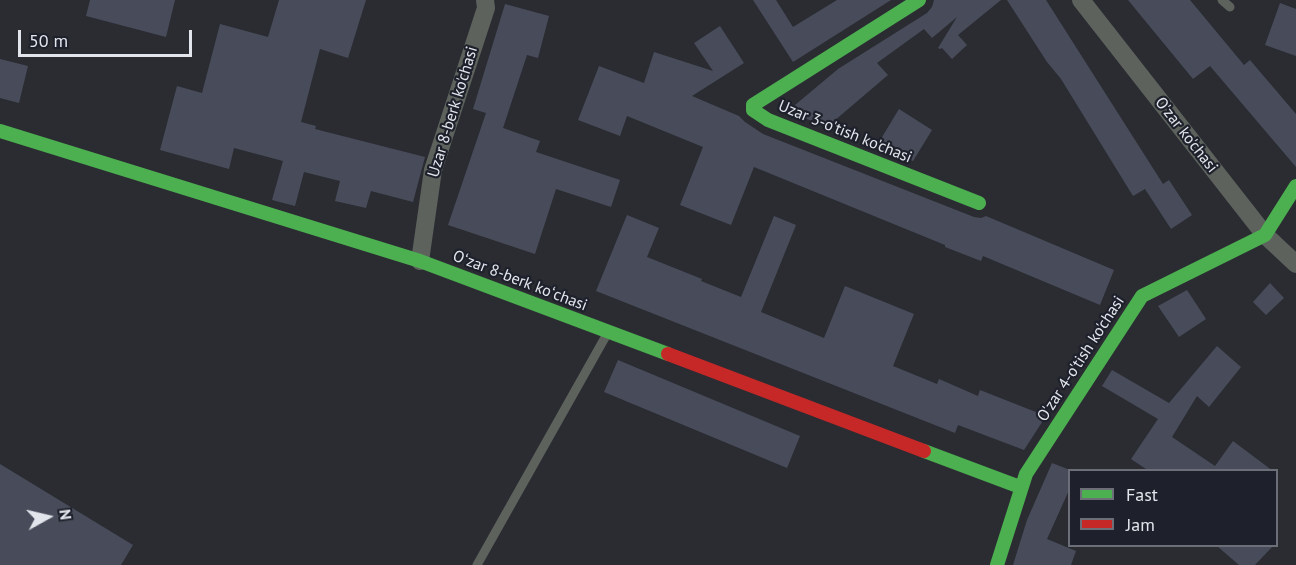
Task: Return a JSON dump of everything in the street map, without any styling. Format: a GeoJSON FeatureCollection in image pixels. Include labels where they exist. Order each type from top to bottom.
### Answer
{"type":"FeatureCollection","features":[{"type":"Feature","properties":{"kind":"street","name":"Uzar 8-berk ko'chasi"},"geometry":{"type":"LineString","coordinates":[[420,261],[433,170],[486,8],[485,0]]}},
{"type":"Feature","properties":{"kind":"street","name":"Uzar 3-o'tish ko'chasi"},"geometry":{"type":"LineString","coordinates":[[919,0],[753,105],[753,110],[768,120],[979,203]]}},
{"type":"Feature","properties":{"kind":"street","name":"O'zar ko'chasi"},"geometry":{"type":"LineString","coordinates":[[1081,0],[1264,235],[1296,264]]}},
{"type":"Feature","properties":{"kind":"street","name":"Oʻzar 8-berk koʻchasi"},"geometry":{"type":"LineString","coordinates":[[0,131],[420,261],[1020,487]]}},
{"type":"Feature","properties":{"kind":"street"},"geometry":{"type":"LineString","coordinates":[[1264,235],[1296,186]]}},
{"type":"Feature","properties":{"kind":"street","name":"O'zar 4-o'tish ko'chasi"},"geometry":{"type":"LineString","coordinates":[[997,565],[1026,474],[1142,296],[1264,235]]}},
{"type":"Feature","properties":{"kind":"lane"},"geometry":{"type":"LineString","coordinates":[[1222,0],[1230,7]]}},
{"type":"Feature","properties":{"kind":"lane"},"geometry":{"type":"LineString","coordinates":[[477,565],[608,332]]}},
{"type":"Feature","properties":{"kind":"building"},"geometry":{"type":"Polygon","coordinates":[[[90,0],[175,0],[166,37],[86,16],[90,0]]]}},
{"type":"Feature","properties":{"kind":"building"},"geometry":{"type":"Polygon","coordinates":[[[279,0],[366,0],[348,58],[320,49],[301,122],[316,126],[315,129],[425,157],[413,202],[371,191],[366,208],[335,201],[340,181],[304,172],[295,206],[272,200],[283,161],[234,148],[229,169],[160,150],[177,86],[202,93],[220,24],[268,37],[279,0]]]}},
{"type":"Feature","properties":{"kind":"building"},"geometry":{"type":"Polygon","coordinates":[[[753,0],[776,0],[793,27],[837,0],[891,0],[793,62],[753,0]]]}},
{"type":"Feature","properties":{"kind":"building"},"geometry":{"type":"Polygon","coordinates":[[[934,0],[1001,0],[958,35],[967,45],[952,59],[942,48],[938,48],[957,17],[932,38],[924,29],[877,63],[888,75],[827,127],[807,119],[795,105],[838,69],[927,13],[934,0]]]}},
{"type":"Feature","properties":{"kind":"building"},"geometry":{"type":"Polygon","coordinates":[[[1007,0],[1046,0],[1163,184],[1169,180],[1192,215],[1171,229],[1145,189],[1133,196],[1061,79],[1047,62],[1007,0]]]}},
{"type":"Feature","properties":{"kind":"building"},"geometry":{"type":"Polygon","coordinates":[[[1128,0],[1190,0],[1244,65],[1250,60],[1296,114],[1296,167],[1210,66],[1193,79],[1128,0]]]}},
{"type":"Feature","properties":{"kind":"building"},"geometry":{"type":"Polygon","coordinates":[[[1280,3],[1296,9],[1296,56],[1265,45],[1280,3]]]}},
{"type":"Feature","properties":{"kind":"building"},"geometry":{"type":"Polygon","coordinates":[[[505,4],[549,16],[538,58],[527,55],[503,128],[540,141],[536,152],[620,180],[611,207],[556,189],[535,254],[448,225],[486,113],[473,109],[505,4]]]}},
{"type":"Feature","properties":{"kind":"building"},"geometry":{"type":"Polygon","coordinates":[[[720,26],[744,63],[692,96],[739,116],[763,134],[974,217],[986,216],[1114,270],[1100,305],[983,256],[981,261],[945,247],[945,245],[754,167],[731,225],[680,205],[703,147],[627,116],[620,136],[578,120],[599,66],[644,83],[654,52],[713,71],[694,43],[720,26]]]}},
{"type":"Feature","properties":{"kind":"building"},"geometry":{"type":"Polygon","coordinates":[[[0,59],[28,66],[19,103],[0,98],[0,59]]]}},
{"type":"Feature","properties":{"kind":"building"},"geometry":{"type":"Polygon","coordinates":[[[899,109],[932,130],[913,161],[876,147],[899,109]]]}},
{"type":"Feature","properties":{"kind":"building"},"geometry":{"type":"Polygon","coordinates":[[[627,215],[659,228],[647,257],[741,297],[774,216],[796,225],[761,312],[824,338],[845,286],[914,314],[893,366],[937,384],[939,379],[978,396],[980,390],[1046,416],[1024,450],[958,425],[955,433],[596,291],[627,215]]]}},
{"type":"Feature","properties":{"kind":"building"},"geometry":{"type":"Polygon","coordinates":[[[1270,283],[1284,298],[1266,315],[1253,302],[1270,283]]]}},
{"type":"Feature","properties":{"kind":"building"},"geometry":{"type":"Polygon","coordinates":[[[1187,290],[1206,319],[1179,337],[1158,306],[1187,290]]]}},
{"type":"Feature","properties":{"kind":"building"},"geometry":{"type":"Polygon","coordinates":[[[1217,346],[1241,367],[1209,407],[1197,396],[1172,437],[1215,466],[1233,441],[1270,469],[1146,469],[1131,459],[1158,419],[1102,386],[1112,370],[1169,403],[1217,346]]]}},
{"type":"Feature","properties":{"kind":"building"},"geometry":{"type":"Polygon","coordinates":[[[618,360],[800,436],[787,468],[604,392],[618,360]]]}},
{"type":"Feature","properties":{"kind":"building"},"geometry":{"type":"Polygon","coordinates":[[[1052,463],[1068,469],[1068,492],[1047,539],[1076,551],[1071,565],[1013,565],[1027,520],[1052,463]]]}},
{"type":"Feature","properties":{"kind":"building"},"geometry":{"type":"Polygon","coordinates":[[[0,464],[133,545],[121,565],[0,565],[0,464]]]}},
{"type":"Feature","properties":{"kind":"building"},"geometry":{"type":"Polygon","coordinates":[[[1218,547],[1272,547],[1255,565],[1239,565],[1218,547]]]}},
{"type":"Feature","properties":{"kind":"traffic: fast"},"geometry":{"type":"LineString","coordinates":[[919,0],[753,105],[753,110],[768,120],[979,203]]}},
{"type":"Feature","properties":{"kind":"traffic: fast"},"geometry":{"type":"LineString","coordinates":[[0,131],[420,261],[668,354]]}},
{"type":"Feature","properties":{"kind":"traffic: fast"},"geometry":{"type":"LineString","coordinates":[[997,565],[1026,474],[1142,296],[1265,235],[1296,186]]}},
{"type":"Feature","properties":{"kind":"traffic: fast"},"geometry":{"type":"LineString","coordinates":[[924,451],[1020,487]]}},
{"type":"Feature","properties":{"kind":"traffic: jam"},"geometry":{"type":"LineString","coordinates":[[668,354],[924,451]]}}]}
